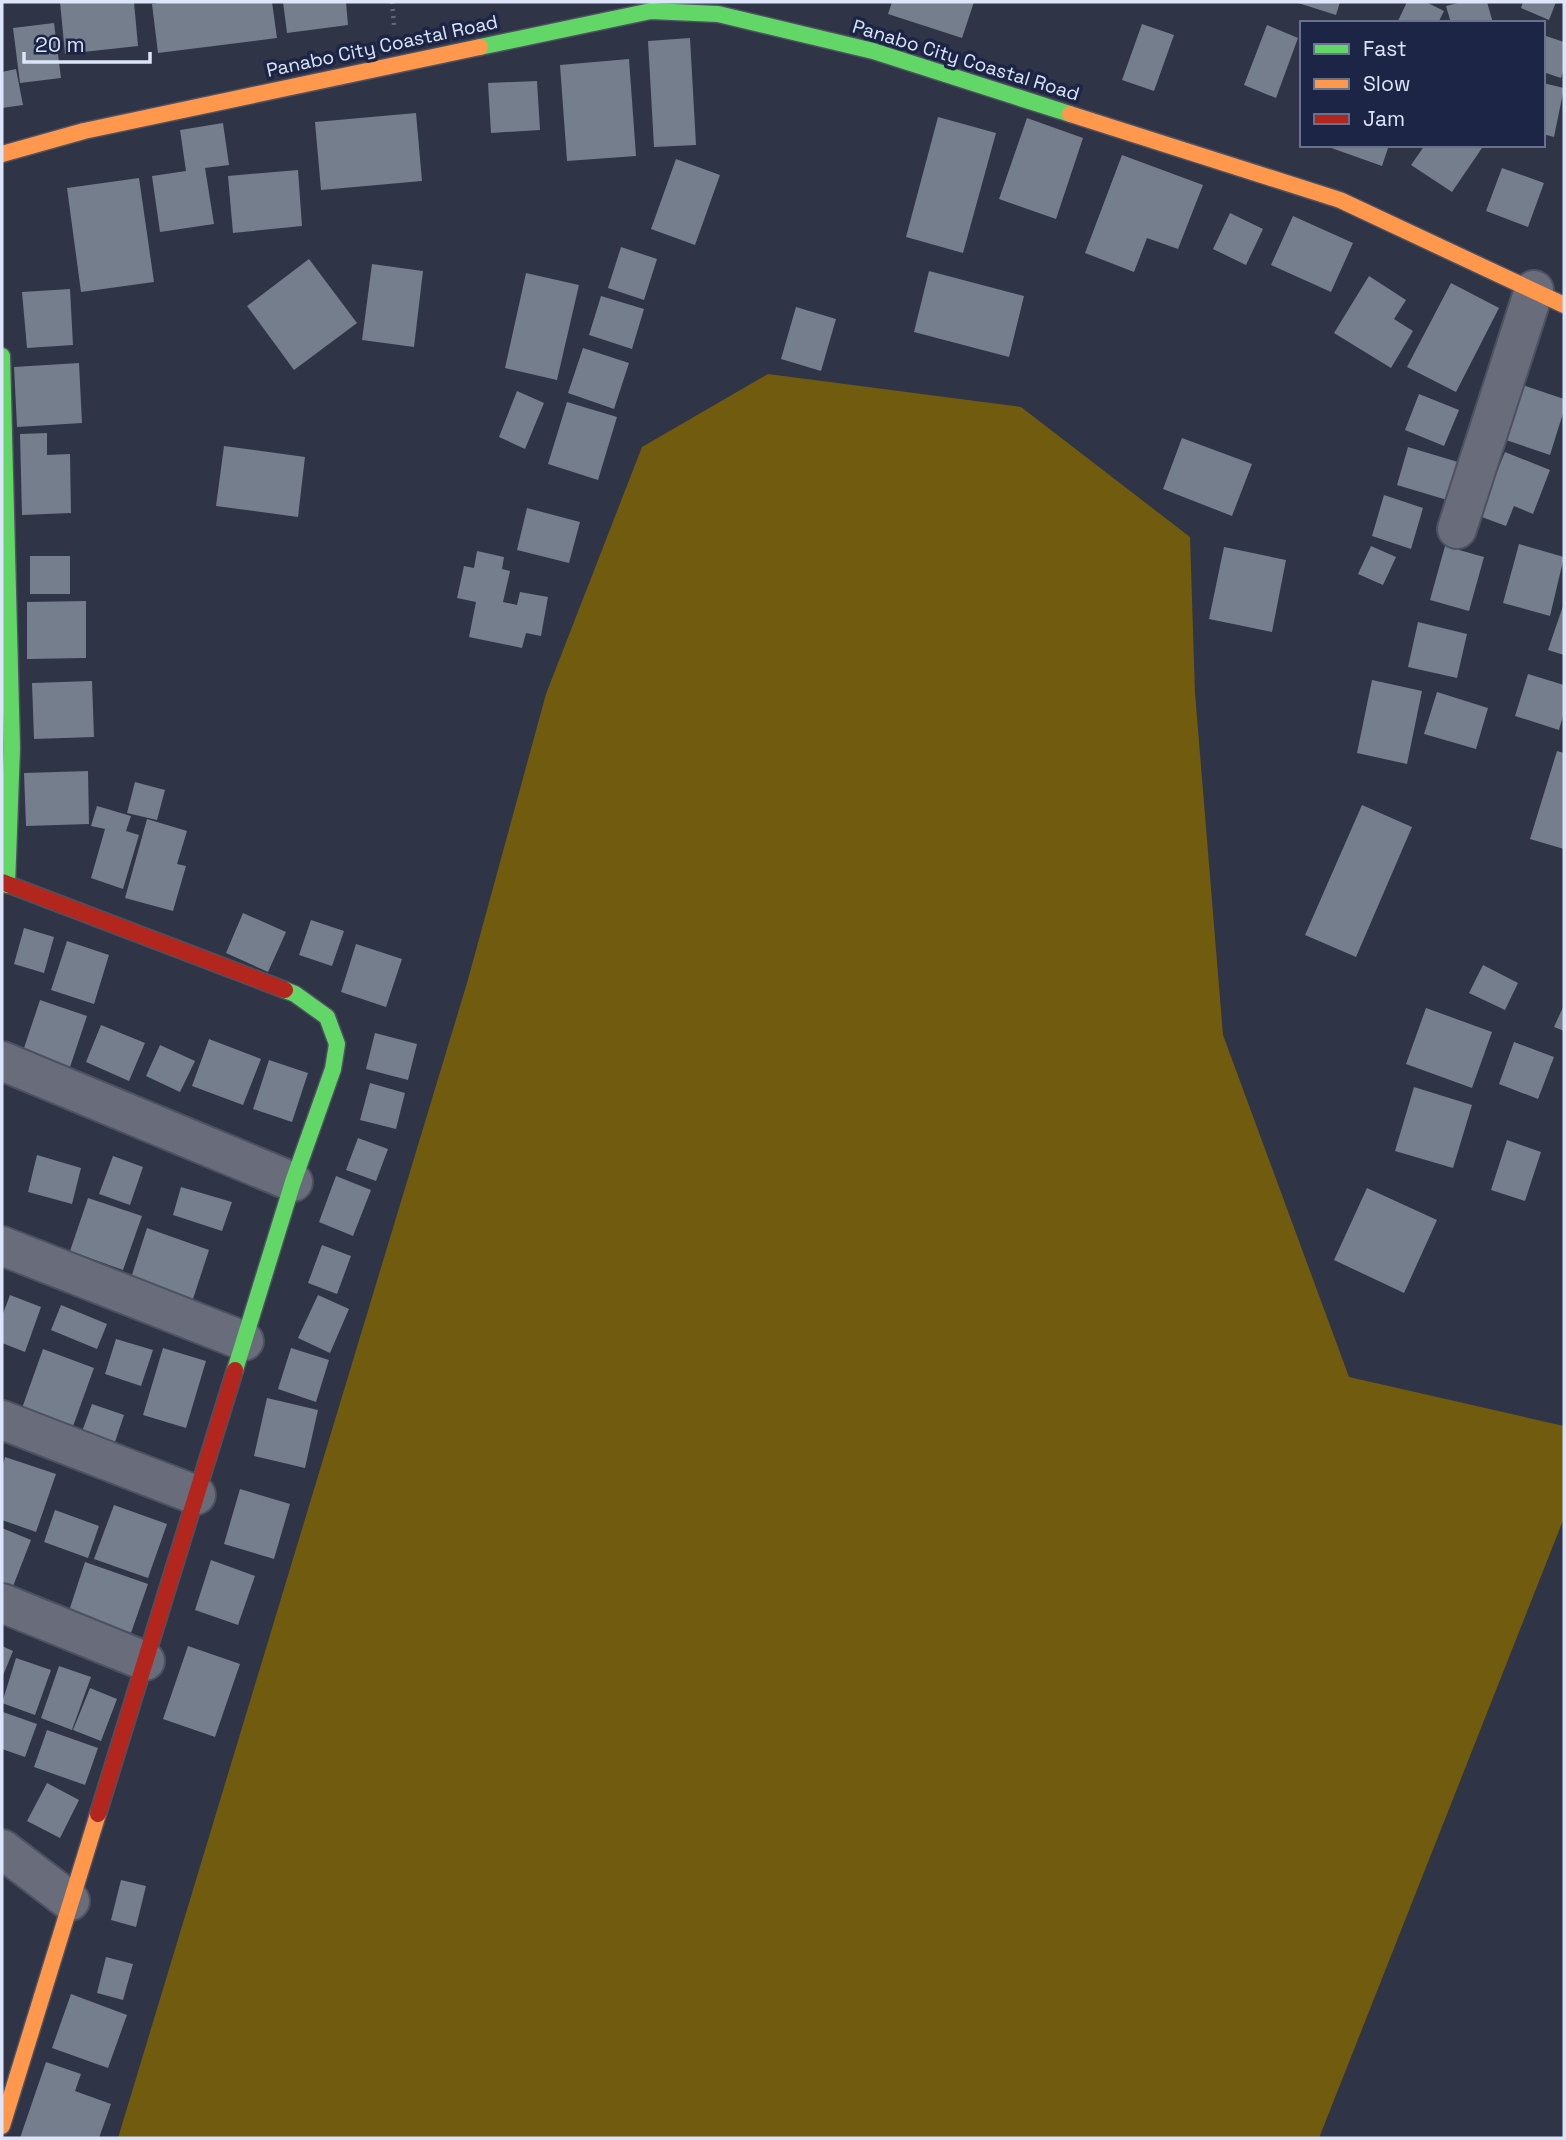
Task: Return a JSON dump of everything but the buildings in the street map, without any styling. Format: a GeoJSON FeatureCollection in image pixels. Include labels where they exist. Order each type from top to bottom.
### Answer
{"type":"FeatureCollection","features":[{"type":"Feature","properties":{"kind":"street","name":"Panabo City Coastal Road"},"geometry":{"type":"LineString","coordinates":[[2,154],[84,131],[651,11],[718,14],[873,51],[1340,200],[1549,297]]}},
{"type":"Feature","properties":{"kind":"street"},"geometry":{"type":"LineString","coordinates":[[1457,529],[1549,297]]}},
{"type":"Feature","properties":{"kind":"street"},"geometry":{"type":"LineString","coordinates":[[2,356],[7,738],[4,883],[295,994],[327,1017],[337,1044],[333,1069],[293,1182],[70,1901],[12,2050],[2,2126]]}},
{"type":"Feature","properties":{"kind":"street"},"geometry":{"type":"LineString","coordinates":[[2,1061],[293,1182]]}},
{"type":"Feature","properties":{"kind":"street"},"geometry":{"type":"LineString","coordinates":[[2,1246],[244,1341]]}},
{"type":"Feature","properties":{"kind":"street"},"geometry":{"type":"LineString","coordinates":[[2,1420],[196,1495]]}},
{"type":"Feature","properties":{"kind":"street"},"geometry":{"type":"LineString","coordinates":[[2,1603],[145,1661]]}},
{"type":"Feature","properties":{"kind":"street"},"geometry":{"type":"LineString","coordinates":[[2,1849],[70,1901]]}},
{"type":"Feature","properties":{"kind":"shaded area"},"geometry":{"type":"Polygon","coordinates":[[[768,374],[1021,407],[1190,537],[1195,693],[1223,1035],[1349,1377],[1564,1426],[1564,1518],[1319,2138],[118,2138],[467,983],[546,694],[642,447],[768,374]]]}},
{"type":"Feature","properties":{"kind":"traffic: fast"},"geometry":{"type":"LineString","coordinates":[[480,47],[651,11],[718,14],[873,51],[1070,114]]}},
{"type":"Feature","properties":{"kind":"traffic: fast"},"geometry":{"type":"LineString","coordinates":[[2,356],[12,748],[7,885]]}},
{"type":"Feature","properties":{"kind":"traffic: fast"},"geometry":{"type":"LineString","coordinates":[[235,1370],[293,1182],[333,1069],[337,1044],[327,1017],[285,990]]}},
{"type":"Feature","properties":{"kind":"traffic: slow"},"geometry":{"type":"LineString","coordinates":[[2,154],[84,131],[480,47]]}},
{"type":"Feature","properties":{"kind":"traffic: slow"},"geometry":{"type":"LineString","coordinates":[[1070,114],[1340,200],[1564,305]]}},
{"type":"Feature","properties":{"kind":"traffic: slow"},"geometry":{"type":"LineString","coordinates":[[2,2126],[98,1814]]}},
{"type":"Feature","properties":{"kind":"traffic: jam"},"geometry":{"type":"LineString","coordinates":[[2,882],[285,990]]}},
{"type":"Feature","properties":{"kind":"traffic: jam"},"geometry":{"type":"LineString","coordinates":[[98,1814],[235,1370]]}}]}
